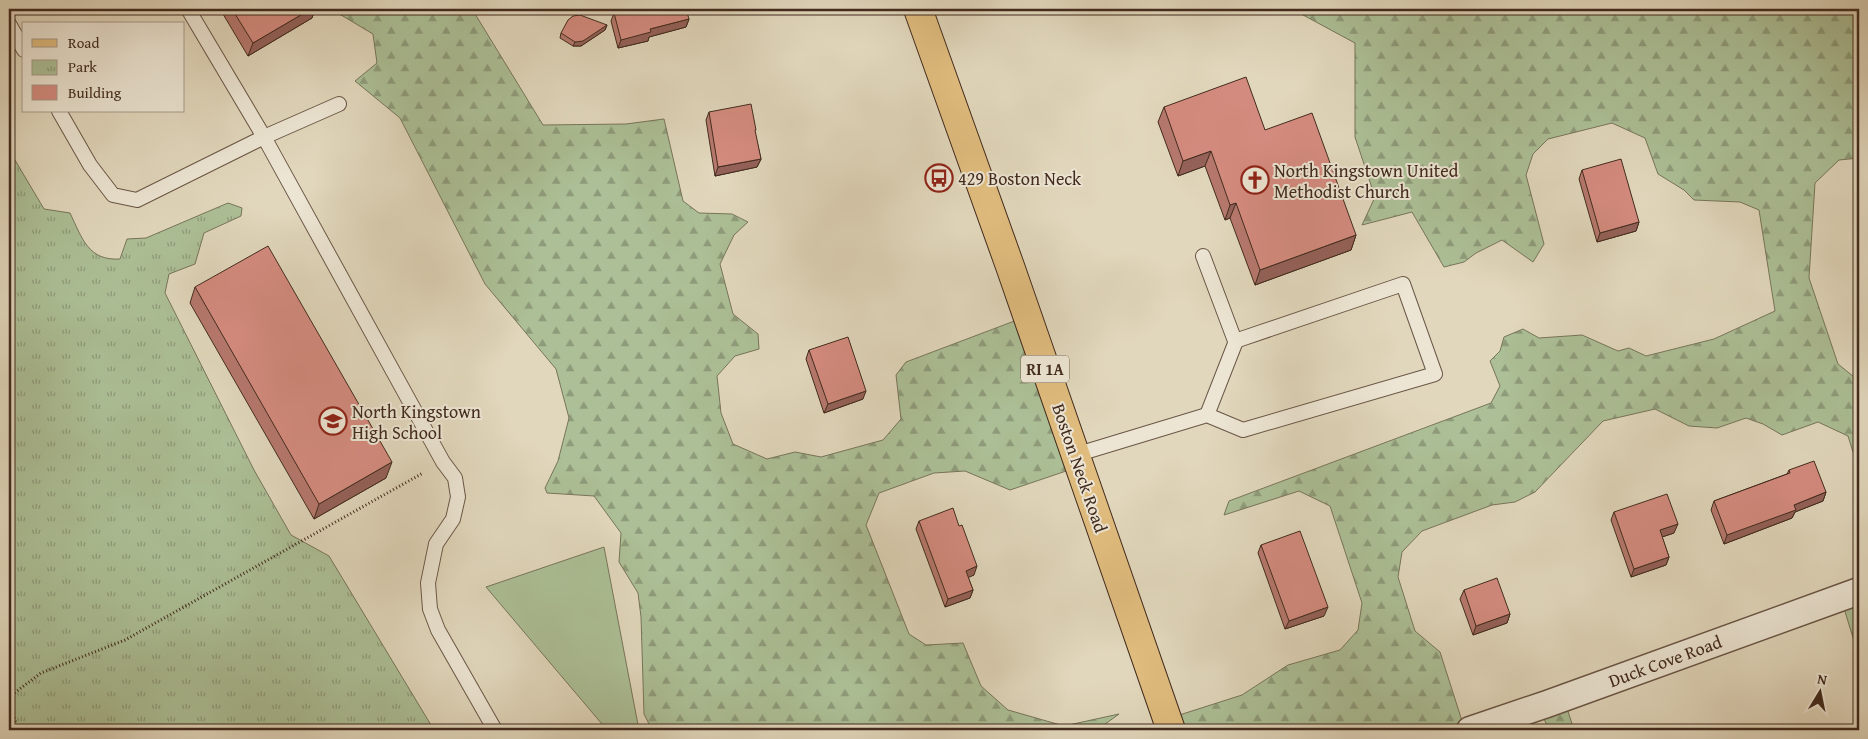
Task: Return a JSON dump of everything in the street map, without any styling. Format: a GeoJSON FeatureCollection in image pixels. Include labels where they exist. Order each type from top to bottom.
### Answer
{"type":"FeatureCollection","features":[{"type":"Feature","properties":{"kind":"main road","name":"Boston Neck Road"},"geometry":{"type":"LineString","coordinates":[[918,9],[1171,730]]}},
{"type":"Feature","properties":{"kind":"street","name":"Duck Cove Road"},"geometry":{"type":"LineString","coordinates":[[1470,730],[1859,591]]}},
{"type":"Feature","properties":{"kind":"lane"},"geometry":{"type":"LineString","coordinates":[[188,9],[264,138],[443,462],[454,478],[458,497],[453,519],[436,544],[428,583],[430,609],[438,630],[495,730]]}},
{"type":"Feature","properties":{"kind":"lane"},"geometry":{"type":"LineString","coordinates":[[9,24],[22,47]]}},
{"type":"Feature","properties":{"kind":"lane"},"geometry":{"type":"LineString","coordinates":[[60,112],[90,165],[114,195],[137,200],[339,104]]}},
{"type":"Feature","properties":{"kind":"lane"},"geometry":{"type":"LineString","coordinates":[[1203,256],[1236,341],[1207,415]]}},
{"type":"Feature","properties":{"kind":"lane"},"geometry":{"type":"LineString","coordinates":[[1075,455],[1207,415],[1243,430],[1435,374],[1403,284],[1236,341]]}},
{"type":"Feature","properties":{"kind":"path"},"geometry":{"type":"LineString","coordinates":[[9,697],[42,673],[125,640],[443,462]]}},
{"type":"Feature","properties":{"kind":"path"},"geometry":{"type":"LineString","coordinates":[[9,701],[18,730]]}},
{"type":"Feature","properties":{"kind":"green space"},"geometry":{"type":"Polygon","coordinates":[[[331,9],[472,9],[543,125],[626,124],[664,119],[683,201],[699,213],[732,214],[748,222],[734,235],[720,264],[733,314],[758,334],[759,349],[735,356],[717,376],[721,413],[733,444],[767,459],[795,452],[821,457],[883,440],[901,419],[896,375],[906,362],[1025,317],[1078,467],[1010,490],[965,471],[934,473],[879,493],[866,525],[909,634],[926,645],[963,643],[981,686],[1008,710],[1064,726],[1119,714],[1097,730],[652,730],[644,714],[641,617],[638,593],[619,562],[621,533],[594,496],[547,493],[545,488],[558,461],[569,418],[556,369],[485,284],[400,118],[355,81],[377,63],[373,34],[331,9]]]}},
{"type":"Feature","properties":{"kind":"green space"},"geometry":{"type":"Polygon","coordinates":[[[1292,9],[1859,9],[1859,158],[1839,160],[1815,183],[1809,278],[1838,364],[1854,377],[1859,378],[1859,471],[1848,436],[1818,422],[1782,435],[1763,424],[1746,418],[1717,428],[1689,426],[1655,409],[1603,421],[1535,492],[1515,502],[1492,505],[1422,531],[1402,552],[1398,577],[1415,631],[1440,652],[1463,724],[1458,730],[1172,730],[1170,718],[1242,695],[1288,665],[1340,650],[1358,630],[1362,603],[1330,506],[1299,491],[1224,515],[1229,501],[1491,403],[1500,386],[1490,361],[1500,351],[1504,337],[1523,329],[1539,338],[1582,335],[1618,351],[1629,348],[1646,356],[1714,339],[1775,311],[1759,210],[1740,202],[1694,200],[1684,190],[1658,174],[1645,138],[1612,123],[1548,139],[1533,154],[1526,175],[1544,244],[1533,262],[1502,240],[1476,253],[1464,262],[1444,267],[1412,212],[1362,225],[1375,197],[1355,137],[1355,43],[1292,9]]]}},
{"type":"Feature","properties":{"kind":"green space"},"geometry":{"type":"Polygon","coordinates":[[[9,150],[44,209],[70,213],[78,231],[93,252],[109,259],[120,259],[127,239],[146,238],[228,203],[242,208],[241,216],[204,233],[195,264],[169,274],[165,293],[254,470],[291,535],[329,556],[434,730],[9,730],[9,150]]]}},
{"type":"Feature","properties":{"kind":"green space"},"geometry":{"type":"Polygon","coordinates":[[[604,547],[639,730],[607,730],[486,587],[604,547]]]}},
{"type":"Feature","properties":{"kind":"green space"},"geometry":{"type":"Polygon","coordinates":[[[1859,587],[1859,657],[1842,602],[1859,587]]]}},
{"type":"Feature","properties":{"kind":"green space"},"geometry":{"type":"Polygon","coordinates":[[[1564,699],[1574,730],[1549,730],[1541,712],[1564,699]]]}},
{"type":"Feature","properties":{"kind":"building"},"geometry":{"type":"Polygon","coordinates":[[[232,9],[311,9],[253,43],[232,9]]]}},
{"type":"Feature","properties":{"kind":"building"},"geometry":{"type":"Polygon","coordinates":[[[630,9],[686,9],[689,19],[650,29],[651,32],[621,40],[614,13],[630,9]]]}},
{"type":"Feature","properties":{"kind":"building"},"geometry":{"type":"Polygon","coordinates":[[[580,15],[607,25],[583,41],[575,42],[561,33],[568,20],[573,16],[580,15]]]}},
{"type":"Feature","properties":{"kind":"building"},"geometry":{"type":"Polygon","coordinates":[[[1246,77],[1265,130],[1312,113],[1356,235],[1260,270],[1236,203],[1230,205],[1211,151],[1183,161],[1164,107],[1246,77]]]}},
{"type":"Feature","properties":{"kind":"building"},"geometry":{"type":"Polygon","coordinates":[[[751,104],[761,159],[718,167],[709,112],[751,104]]]}},
{"type":"Feature","properties":{"kind":"building"},"geometry":{"type":"Polygon","coordinates":[[[1621,159],[1639,222],[1600,233],[1582,170],[1621,159]]]}},
{"type":"Feature","properties":{"kind":"building"},"geometry":{"type":"Polygon","coordinates":[[[268,246],[392,462],[319,504],[195,287],[268,246]]]}},
{"type":"Feature","properties":{"kind":"building"},"geometry":{"type":"Polygon","coordinates":[[[848,337],[866,391],[828,404],[809,350],[848,337]]]}},
{"type":"Feature","properties":{"kind":"building"},"geometry":{"type":"Polygon","coordinates":[[[1814,461],[1826,492],[1794,505],[1796,510],[1727,535],[1714,501],[1790,473],[1789,470],[1814,461]]]}},
{"type":"Feature","properties":{"kind":"building"},"geometry":{"type":"Polygon","coordinates":[[[1667,494],[1678,524],[1660,530],[1669,557],[1634,569],[1614,512],[1667,494]]]}},
{"type":"Feature","properties":{"kind":"building"},"geometry":{"type":"Polygon","coordinates":[[[953,508],[959,526],[962,525],[977,566],[966,571],[973,590],[948,599],[919,521],[953,508]]]}},
{"type":"Feature","properties":{"kind":"building"},"geometry":{"type":"Polygon","coordinates":[[[1300,531],[1328,607],[1289,621],[1261,545],[1300,531]]]}},
{"type":"Feature","properties":{"kind":"building"},"geometry":{"type":"Polygon","coordinates":[[[1497,578],[1510,614],[1476,626],[1464,590],[1497,578]]]}},
{"type":"Feature","properties":{"kind":"place","name":"429 Boston Neck"},"geometry":{"type":"Point","coordinates":[939,178]}},
{"type":"Feature","properties":{"kind":"place","name":"North Kingstown United Methodist Church"},"geometry":{"type":"Point","coordinates":[1255,180]}},
{"type":"Feature","properties":{"kind":"place","name":"North Kingstown High School"},"geometry":{"type":"Point","coordinates":[333,421]}}]}
